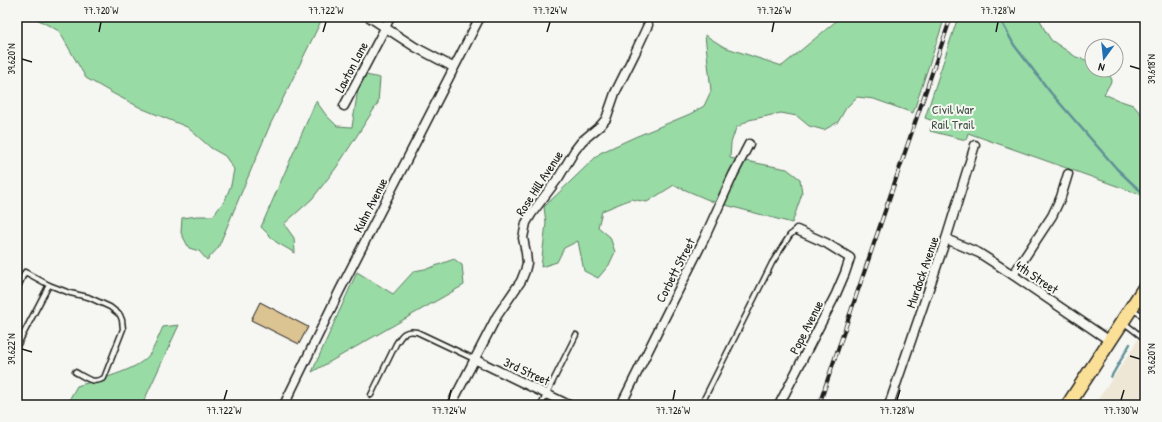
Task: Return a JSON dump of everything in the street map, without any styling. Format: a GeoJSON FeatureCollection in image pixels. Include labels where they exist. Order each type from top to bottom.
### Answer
{"type":"FeatureCollection","features":[{"type":"Feature","properties":{"kind":"main road"},"geometry":{"type":"LineString","coordinates":[[1068,405],[1145,288]]}},
{"type":"Feature","properties":{"kind":"street"},"geometry":{"type":"LineString","coordinates":[[369,17],[415,47],[453,67]]}},
{"type":"Feature","properties":{"kind":"street","name":"Lawton Lane"},"geometry":{"type":"LineString","coordinates":[[344,106],[390,17]]}},
{"type":"Feature","properties":{"kind":"street","name":"Kuhn Avenue"},"geometry":{"type":"LineString","coordinates":[[284,405],[343,283],[480,17]]}},
{"type":"Feature","properties":{"kind":"street","name":"Rose Hill Avenue"},"geometry":{"type":"LineString","coordinates":[[451,405],[497,316],[521,281],[525,271],[526,258],[523,238],[526,223],[559,177],[575,150],[582,141],[606,119],[619,83],[648,25]]}},
{"type":"Feature","properties":{"kind":"street","name":"Corbett Street"},"geometry":{"type":"LineString","coordinates":[[621,405],[704,239],[733,174],[749,144]]}},
{"type":"Feature","properties":{"kind":"street","name":"Murdock Avenue"},"geometry":{"type":"LineString","coordinates":[[889,405],[946,239],[975,145]]}},
{"type":"Feature","properties":{"kind":"street"},"geometry":{"type":"LineString","coordinates":[[1013,275],[1052,216],[1061,197],[1068,174]]}},
{"type":"Feature","properties":{"kind":"street","name":"Pope Avenue"},"geometry":{"type":"LineString","coordinates":[[779,405],[836,294],[850,258],[826,243],[797,230]]}},
{"type":"Feature","properties":{"kind":"street","name":"4th Street"},"geometry":{"type":"LineString","coordinates":[[946,239],[979,253],[1110,341]]}},
{"type":"Feature","properties":{"kind":"street","name":"3rd Street"},"geometry":{"type":"LineString","coordinates":[[474,359],[569,405]]}},
{"type":"Feature","properties":{"kind":"lane"},"geometry":{"type":"LineString","coordinates":[[701,405],[772,263],[790,235],[797,230]]}},
{"type":"Feature","properties":{"kind":"lane"},"geometry":{"type":"LineString","coordinates":[[17,289],[25,272],[49,285],[70,293],[93,299],[116,311],[120,315],[123,329],[104,378],[95,382],[75,372]]}},
{"type":"Feature","properties":{"kind":"lane"},"geometry":{"type":"LineString","coordinates":[[17,346],[49,285]]}},
{"type":"Feature","properties":{"kind":"lane"},"geometry":{"type":"LineString","coordinates":[[1132,309],[1145,317]]}},
{"type":"Feature","properties":{"kind":"lane"},"geometry":{"type":"LineString","coordinates":[[1123,322],[1145,339]]}},
{"type":"Feature","properties":{"kind":"lane"},"geometry":{"type":"LineString","coordinates":[[371,395],[396,344],[401,336],[406,332],[417,332],[474,359]]}},
{"type":"Feature","properties":{"kind":"lane"},"geometry":{"type":"LineString","coordinates":[[541,405],[576,335]]}},
{"type":"Feature","properties":{"kind":"shaded area"},"geometry":{"type":"Polygon","coordinates":[[[1145,327],[1145,405],[1094,405],[1130,353],[1145,327]]]}},
{"type":"Feature","properties":{"kind":"green space"},"geometry":{"type":"Polygon","coordinates":[[[33,17],[323,17],[270,125],[218,248],[207,260],[199,251],[189,248],[181,233],[182,218],[213,216],[225,200],[231,185],[234,169],[225,156],[211,148],[187,127],[143,109],[86,78],[59,31],[33,17]]]}},
{"type":"Feature","properties":{"kind":"green space"},"geometry":{"type":"Polygon","coordinates":[[[841,17],[945,17],[913,113],[874,99],[857,97],[846,108],[838,122],[824,130],[809,126],[797,116],[781,113],[749,120],[736,128],[731,143],[730,158],[787,169],[800,179],[802,194],[792,223],[711,201],[674,185],[647,202],[631,199],[602,211],[598,227],[610,237],[615,252],[609,265],[598,278],[584,271],[578,241],[564,248],[557,262],[541,267],[546,223],[544,207],[600,153],[690,114],[704,106],[711,91],[705,35],[724,47],[782,66],[841,17]]]}},
{"type":"Feature","properties":{"kind":"green space","name":"Civil War Rail Trail"},"geometry":{"type":"Polygon","coordinates":[[[958,17],[1039,17],[1051,40],[1076,57],[1084,60],[1084,78],[1111,78],[1112,80],[1104,94],[1133,105],[1145,119],[1145,196],[968,133],[966,140],[930,131],[933,121],[925,118],[958,17]]]}},
{"type":"Feature","properties":{"kind":"green space"},"geometry":{"type":"Polygon","coordinates":[[[366,75],[380,78],[378,103],[336,168],[312,199],[284,224],[294,238],[295,253],[276,242],[261,227],[316,101],[326,115],[337,126],[352,127],[358,89],[366,75]]]}},
{"type":"Feature","properties":{"kind":"green space"},"geometry":{"type":"Polygon","coordinates":[[[454,259],[462,265],[464,285],[312,372],[357,272],[393,294],[414,271],[430,268],[454,259]]]}},
{"type":"Feature","properties":{"kind":"green space"},"geometry":{"type":"Polygon","coordinates":[[[179,325],[142,405],[71,405],[69,400],[77,386],[116,374],[135,366],[149,355],[155,346],[163,327],[179,325]]]}},
{"type":"Feature","properties":{"kind":"building"},"geometry":{"type":"Polygon","coordinates":[[[260,302],[308,327],[299,344],[251,320],[260,302]]]}},
{"type":"Feature","properties":{"kind":"waterway"},"geometry":{"type":"LineString","coordinates":[[999,17],[1014,45],[1051,93],[1117,169],[1145,194]]}},
{"type":"Feature","properties":{"kind":"waterway"},"geometry":{"type":"LineString","coordinates":[[1111,377],[1130,344]]}},
{"type":"Feature","properties":{"kind":"railway"},"geometry":{"type":"LineString","coordinates":[[819,405],[951,17]]}}]}
